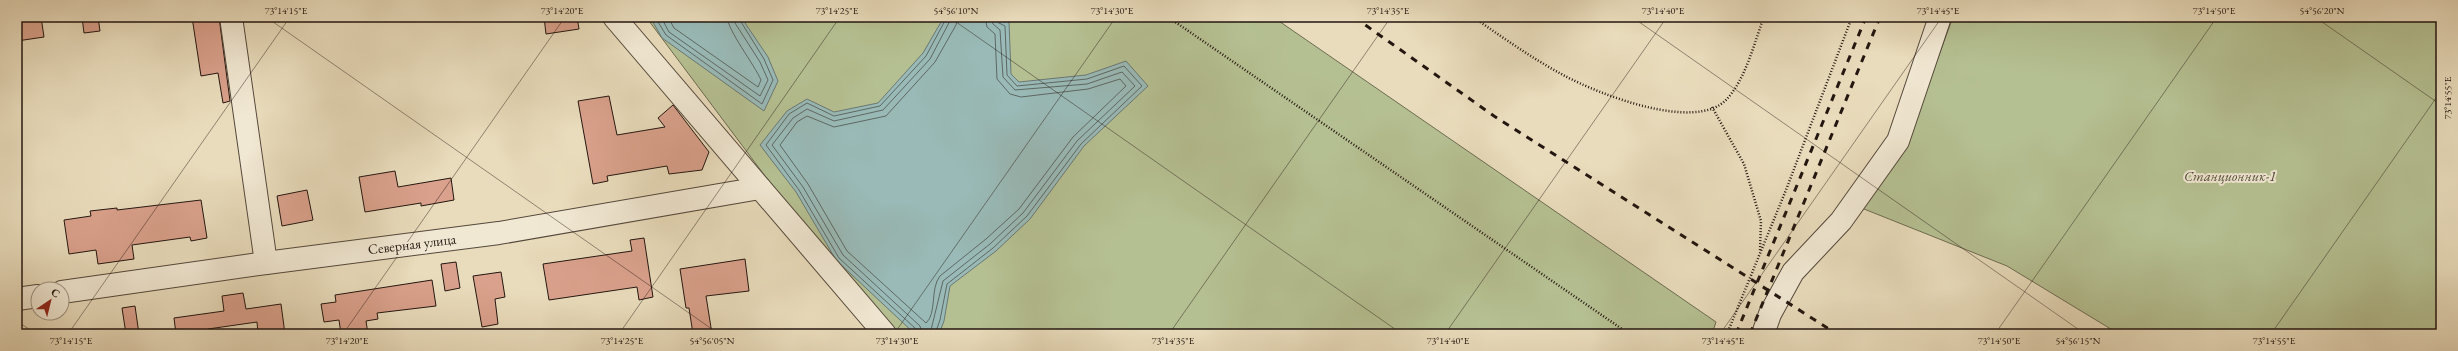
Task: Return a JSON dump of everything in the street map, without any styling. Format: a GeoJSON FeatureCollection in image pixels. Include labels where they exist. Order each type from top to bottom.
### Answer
{"type":"FeatureCollection","features":[{"type":"Feature","properties":{"kind":"street"},"geometry":{"type":"LineString","coordinates":[[230,17],[266,263]]}},
{"type":"Feature","properties":{"kind":"street"},"geometry":{"type":"LineString","coordinates":[[614,17],[885,334]]}},
{"type":"Feature","properties":{"kind":"street"},"geometry":{"type":"LineString","coordinates":[[1763,334],[1770,314],[1793,272],[1841,221],[1898,141],[1940,17]]}},
{"type":"Feature","properties":{"kind":"street","name":"Северная улица"},"geometry":{"type":"LineString","coordinates":[[70,291],[266,263],[499,233],[760,188]]}},
{"type":"Feature","properties":{"kind":"street"},"geometry":{"type":"LineString","coordinates":[[17,299],[30,297]]}},
{"type":"Feature","properties":{"kind":"path"},"geometry":{"type":"LineString","coordinates":[[1168,17],[1489,236],[1622,330],[1624,334]]}},
{"type":"Feature","properties":{"kind":"path"},"geometry":{"type":"LineString","coordinates":[[1473,17],[1565,76],[1623,100],[1672,112],[1700,112],[1725,100],[1741,76],[1764,17]]}},
{"type":"Feature","properties":{"kind":"path"},"geometry":{"type":"LineString","coordinates":[[1727,334],[1760,254],[1852,17]]}},
{"type":"Feature","properties":{"kind":"path"},"geometry":{"type":"LineString","coordinates":[[1712,106],[1744,164],[1760,221],[1760,254]]}},
{"type":"Feature","properties":{"kind":"green space"},"geometry":{"type":"Polygon","coordinates":[[[646,17],[1273,17],[1716,322],[1712,334],[890,334],[765,176],[646,17]]]}},
{"type":"Feature","properties":{"kind":"green space","name":"Станционник-1"},"geometry":{"type":"Polygon","coordinates":[[[1953,17],[2441,17],[2441,334],[2119,334],[2007,266],[1859,207],[1904,150],[1953,17]]]}},
{"type":"Feature","properties":{"kind":"water"},"geometry":{"type":"Polygon","coordinates":[[[650,17],[741,17],[768,57],[778,81],[764,111],[662,38],[650,17]]]}},
{"type":"Feature","properties":{"kind":"water"},"geometry":{"type":"Polygon","coordinates":[[[944,17],[995,17],[1009,22],[1011,74],[1019,82],[1086,75],[1126,61],[1148,86],[1084,146],[1030,219],[996,251],[950,286],[944,321],[939,334],[915,334],[836,260],[796,192],[760,145],[787,111],[807,99],[834,112],[878,103],[923,53],[944,17]]]}},
{"type":"Feature","properties":{"kind":"building"},"geometry":{"type":"Polygon","coordinates":[[[17,17],[41,17],[44,37],[17,41],[17,17]]]}},
{"type":"Feature","properties":{"kind":"building"},"geometry":{"type":"Polygon","coordinates":[[[82,17],[98,17],[100,31],[84,33],[82,17]]]}},
{"type":"Feature","properties":{"kind":"building"},"geometry":{"type":"Polygon","coordinates":[[[192,17],[219,17],[230,101],[223,103],[218,73],[201,76],[192,17]]]}},
{"type":"Feature","properties":{"kind":"building"},"geometry":{"type":"Polygon","coordinates":[[[544,17],[577,17],[579,29],[546,34],[544,17]]]}},
{"type":"Feature","properties":{"kind":"building"},"geometry":{"type":"Polygon","coordinates":[[[609,96],[617,135],[665,127],[658,118],[673,105],[709,152],[702,170],[669,174],[667,166],[607,176],[608,181],[593,184],[578,101],[609,96]]]}},
{"type":"Feature","properties":{"kind":"building"},"geometry":{"type":"Polygon","coordinates":[[[395,171],[398,187],[451,178],[454,200],[421,206],[421,203],[365,212],[359,177],[395,171]]]}},
{"type":"Feature","properties":{"kind":"building"},"geometry":{"type":"Polygon","coordinates":[[[307,190],[313,220],[282,226],[277,196],[307,190]]]}},
{"type":"Feature","properties":{"kind":"building"},"geometry":{"type":"Polygon","coordinates":[[[201,200],[207,238],[191,241],[190,237],[132,245],[134,259],[98,264],[96,250],[69,254],[64,220],[91,216],[90,211],[117,208],[117,210],[201,200]]]}},
{"type":"Feature","properties":{"kind":"building"},"geometry":{"type":"Polygon","coordinates":[[[644,238],[653,297],[639,300],[637,287],[549,300],[543,264],[632,251],[630,240],[644,238]]]}},
{"type":"Feature","properties":{"kind":"building"},"geometry":{"type":"Polygon","coordinates":[[[745,259],[749,291],[706,296],[712,334],[693,334],[689,308],[686,308],[680,269],[745,259]]]}},
{"type":"Feature","properties":{"kind":"building"},"geometry":{"type":"Polygon","coordinates":[[[456,262],[460,288],[445,291],[441,264],[456,262]]]}},
{"type":"Feature","properties":{"kind":"building"},"geometry":{"type":"Polygon","coordinates":[[[501,272],[505,297],[495,299],[498,324],[482,327],[473,276],[501,272]]]}},
{"type":"Feature","properties":{"kind":"building"},"geometry":{"type":"Polygon","coordinates":[[[432,280],[436,306],[377,313],[378,319],[366,321],[368,334],[341,334],[339,320],[324,322],[321,304],[336,302],[335,295],[432,280]]]}},
{"type":"Feature","properties":{"kind":"building"},"geometry":{"type":"Polygon","coordinates":[[[243,293],[246,309],[281,304],[285,334],[258,334],[257,322],[208,329],[208,334],[176,334],[174,318],[224,311],[222,296],[243,293]]]}},
{"type":"Feature","properties":{"kind":"building"},"geometry":{"type":"Polygon","coordinates":[[[135,306],[139,334],[126,334],[122,308],[135,306]]]}},
{"type":"Feature","properties":{"kind":"railway"},"geometry":{"type":"LineString","coordinates":[[1354,17],[1494,116],[1837,334]]}},
{"type":"Feature","properties":{"kind":"railway"},"geometry":{"type":"LineString","coordinates":[[1736,334],[1866,17]]}},
{"type":"Feature","properties":{"kind":"railway"},"geometry":{"type":"LineString","coordinates":[[1750,334],[1880,17]]}}]}
